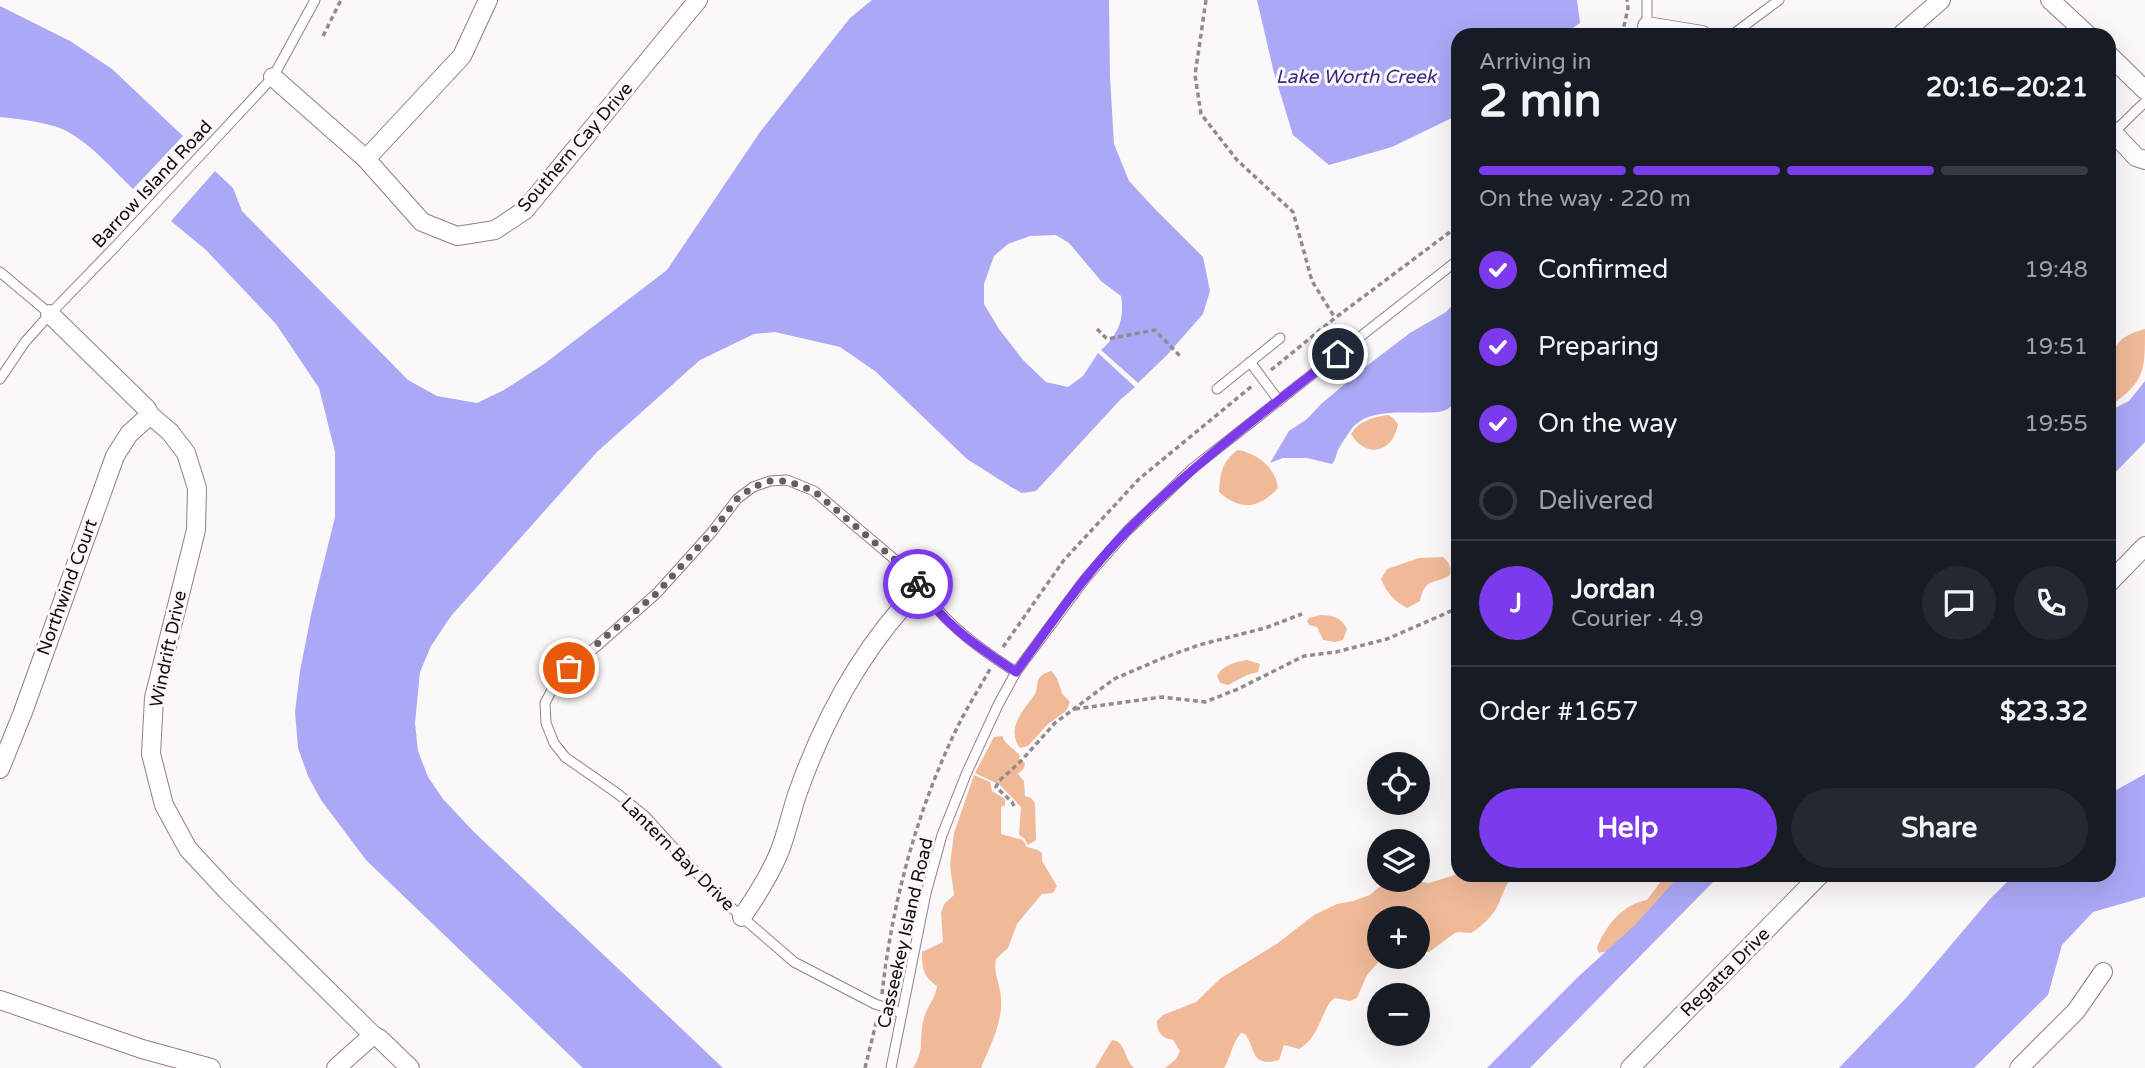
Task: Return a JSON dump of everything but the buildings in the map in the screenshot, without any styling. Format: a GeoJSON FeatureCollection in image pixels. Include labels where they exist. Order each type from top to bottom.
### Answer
{"type":"FeatureCollection","features":[{"type":"Feature","properties":{"kind":"street"},"geometry":{"type":"LineString","coordinates":[[366,159],[462,56],[488,0]]}},
{"type":"Feature","properties":{"kind":"street","name":"Southern Cay Drive"},"geometry":{"type":"LineString","coordinates":[[273,77],[366,159],[422,222],[457,236],[495,230],[525,210],[698,0]]}},
{"type":"Feature","properties":{"kind":"street"},"geometry":{"type":"LineString","coordinates":[[1909,28],[1941,0]]}},
{"type":"Feature","properties":{"kind":"street"},"geometry":{"type":"LineString","coordinates":[[2050,0],[2080,28]]}},
{"type":"Feature","properties":{"kind":"street"},"geometry":{"type":"LineString","coordinates":[[2116,62],[2145,90]]}},
{"type":"Feature","properties":{"kind":"street"},"geometry":{"type":"LineString","coordinates":[[2116,136],[2136,157],[2145,160]]}},
{"type":"Feature","properties":{"kind":"street","name":"Windrift Drive"},"geometry":{"type":"LineString","coordinates":[[50,314],[170,432],[186,453],[197,488],[196,530],[154,698],[150,754],[164,805],[188,849],[227,891],[410,1068]]}},
{"type":"Feature","properties":{"kind":"street","name":"Northwind Court"},"geometry":{"type":"LineString","coordinates":[[0,769],[115,456],[130,434],[150,415]]}},
{"type":"Feature","properties":{"kind":"street"},"geometry":{"type":"LineString","coordinates":[[2116,576],[2145,546]]}},
{"type":"Feature","properties":{"kind":"street","name":"Lantern Bay Drive"},"geometry":{"type":"LineString","coordinates":[[741,917],[757,896],[779,853],[799,791],[822,733],[845,686],[871,646],[920,588]]}},
{"type":"Feature","properties":{"kind":"street","name":"Regatta Drive"},"geometry":{"type":"LineString","coordinates":[[1630,1068],[1813,882]]}},
{"type":"Feature","properties":{"kind":"street"},"geometry":{"type":"LineString","coordinates":[[2019,1068],[2076,1011],[2103,972]]}},
{"type":"Feature","properties":{"kind":"street"},"geometry":{"type":"LineString","coordinates":[[0,1000],[142,1049],[211,1068]]}},
{"type":"Feature","properties":{"kind":"street"},"geometry":{"type":"LineString","coordinates":[[336,1068],[373,1035]]}},
{"type":"Feature","properties":{"kind":"lane","name":"Barrow Island Road"},"geometry":{"type":"LineString","coordinates":[[0,379],[24,342],[273,77],[315,0]]}},
{"type":"Feature","properties":{"kind":"lane"},"geometry":{"type":"LineString","coordinates":[[1646,28],[1647,0]]}},
{"type":"Feature","properties":{"kind":"lane"},"geometry":{"type":"LineString","coordinates":[[1741,28],[1779,0]]}},
{"type":"Feature","properties":{"kind":"lane"},"geometry":{"type":"LineString","coordinates":[[2116,127],[2145,102]]}},
{"type":"Feature","properties":{"kind":"lane","name":"Casseekey Island Road"},"geometry":{"type":"LineString","coordinates":[[891,1068],[926,893],[942,835],[967,772],[1016,672],[1085,579],[1127,531],[1193,468],[1451,266]]}},
{"type":"Feature","properties":{"kind":"lane"},"geometry":{"type":"LineString","coordinates":[[0,272],[50,314]]}},
{"type":"Feature","properties":{"kind":"lane"},"geometry":{"type":"LineString","coordinates":[[1217,389],[1280,338]]}},
{"type":"Feature","properties":{"kind":"lane"},"geometry":{"type":"LineString","coordinates":[[1250,362],[1279,401]]}},
{"type":"Feature","properties":{"kind":"lane","name":"Lantern Bay Drive"},"geometry":{"type":"LineString","coordinates":[[902,1013],[881,1006],[794,962],[741,917],[714,892],[645,816],[565,757],[554,743],[546,723],[545,703],[556,682],[657,593],[712,532],[737,499],[753,487],[770,481],[787,481],[814,491],[913,575],[920,588],[955,629],[1016,672]]}},
{"type":"Feature","properties":{"kind":"path"},"geometry":{"type":"LineString","coordinates":[[323,36],[341,0]]}},
{"type":"Feature","properties":{"kind":"path"},"geometry":{"type":"LineString","coordinates":[[1206,0],[1195,75],[1201,114],[1237,160],[1293,212],[1312,281],[1335,318]]}},
{"type":"Feature","properties":{"kind":"path"},"geometry":{"type":"LineString","coordinates":[[1624,28],[1627,0]]}},
{"type":"Feature","properties":{"kind":"path"},"geometry":{"type":"LineString","coordinates":[[865,1068],[881,1006],[888,943],[906,866],[925,807],[956,730],[995,659],[1064,560],[1139,479],[1196,430],[1335,318],[1451,231]]}},
{"type":"Feature","properties":{"kind":"path"},"geometry":{"type":"LineString","coordinates":[[1099,330],[1107,338],[1155,330],[1180,356]]}},
{"type":"Feature","properties":{"kind":"path"},"geometry":{"type":"LineString","coordinates":[[1075,709],[1162,696],[1205,702],[1238,689],[1304,656],[1336,652],[1387,639],[1451,611]]}},
{"type":"Feature","properties":{"kind":"path"},"geometry":{"type":"LineString","coordinates":[[1014,806],[996,787],[999,781],[1055,723],[1114,679],[1199,645],[1265,628],[1302,614]]}},
{"type":"Feature","properties":{"kind":"shaded area"},"geometry":{"type":"Polygon","coordinates":[[[2145,329],[2143,366],[2130,390],[2116,401],[2116,347],[2125,337],[2145,329]]]}},
{"type":"Feature","properties":{"kind":"shaded area"},"geometry":{"type":"Polygon","coordinates":[[[1388,415],[1398,424],[1391,441],[1385,446],[1378,449],[1364,447],[1351,434],[1366,420],[1388,415]]]}},
{"type":"Feature","properties":{"kind":"shaded area"},"geometry":{"type":"Polygon","coordinates":[[[1238,450],[1258,458],[1274,474],[1278,488],[1257,504],[1242,505],[1219,492],[1223,468],[1238,450]]]}},
{"type":"Feature","properties":{"kind":"shaded area"},"geometry":{"type":"Polygon","coordinates":[[[1443,557],[1450,565],[1450,575],[1427,585],[1420,601],[1407,608],[1391,596],[1381,579],[1387,569],[1419,558],[1443,557]]]}},
{"type":"Feature","properties":{"kind":"shaded area"},"geometry":{"type":"Polygon","coordinates":[[[1321,615],[1343,622],[1347,629],[1343,640],[1323,640],[1317,627],[1309,625],[1309,618],[1321,615]]]}},
{"type":"Feature","properties":{"kind":"shaded area"},"geometry":{"type":"Polygon","coordinates":[[[1247,660],[1260,664],[1258,672],[1228,685],[1220,683],[1217,676],[1222,669],[1247,660]]]}},
{"type":"Feature","properties":{"kind":"shaded area"},"geometry":{"type":"Polygon","coordinates":[[[1051,671],[1062,693],[1070,702],[1066,711],[1048,724],[1028,746],[1020,748],[1015,734],[1017,721],[1035,693],[1038,679],[1051,671]]]}},
{"type":"Feature","properties":{"kind":"shaded area"},"geometry":{"type":"Polygon","coordinates":[[[1002,736],[1025,763],[1018,774],[1024,781],[1025,796],[1035,803],[1036,840],[1028,845],[1019,835],[1021,807],[1000,785],[975,773],[994,737],[1002,736]]]}},
{"type":"Feature","properties":{"kind":"shaded area"},"geometry":{"type":"Polygon","coordinates":[[[974,775],[990,782],[992,791],[1005,799],[1005,805],[1001,807],[1001,834],[1023,840],[1027,847],[1042,853],[1042,861],[1057,886],[1053,893],[1042,894],[1017,924],[1008,948],[996,959],[995,969],[1001,998],[1000,1016],[981,1068],[913,1068],[921,1048],[924,1018],[937,986],[924,972],[922,952],[943,942],[941,913],[944,904],[954,895],[950,865],[954,833],[974,775]]]}},
{"type":"Feature","properties":{"kind":"shaded area"},"geometry":{"type":"Polygon","coordinates":[[[1451,876],[1451,882],[1509,882],[1488,919],[1471,933],[1455,933],[1430,951],[1430,906],[1367,906],[1367,969],[1372,969],[1357,998],[1350,1001],[1335,998],[1330,1002],[1310,1040],[1299,1049],[1284,1045],[1279,1060],[1270,1062],[1258,1059],[1245,1034],[1241,1033],[1224,1068],[1165,1068],[1176,1059],[1180,1051],[1173,1040],[1166,1038],[1158,1029],[1157,1021],[1163,1015],[1196,1002],[1221,978],[1278,943],[1314,915],[1337,904],[1373,892],[1430,892],[1430,883],[1451,876]]]}},
{"type":"Feature","properties":{"kind":"shaded area"},"geometry":{"type":"Polygon","coordinates":[[[1693,882],[1614,950],[1599,953],[1597,948],[1616,917],[1630,906],[1647,900],[1659,884],[1693,882]]]}},
{"type":"Feature","properties":{"kind":"shaded area"},"geometry":{"type":"Polygon","coordinates":[[[1112,1040],[1120,1044],[1134,1068],[1095,1068],[1112,1040]]]}},
{"type":"Feature","properties":{"kind":"water"},"geometry":{"type":"Polygon","coordinates":[[[872,0],[1109,0],[1114,144],[1129,181],[1203,257],[1210,291],[1203,314],[1138,383],[1101,350],[1119,326],[1121,296],[1102,282],[1069,243],[1056,235],[1030,236],[1008,244],[994,256],[984,284],[984,304],[1023,360],[1046,382],[1068,387],[1083,376],[1098,353],[1135,387],[1036,491],[1022,493],[967,459],[875,371],[840,347],[775,332],[754,334],[700,360],[597,452],[451,616],[431,646],[420,672],[415,723],[418,751],[428,777],[443,799],[474,832],[723,1068],[583,1068],[366,860],[321,800],[308,776],[298,748],[295,712],[312,610],[335,517],[335,452],[319,388],[276,324],[206,250],[171,221],[215,171],[233,188],[242,211],[408,380],[437,396],[477,403],[504,390],[544,364],[667,270],[760,132],[850,18],[872,0]]]}},
{"type":"Feature","properties":{"kind":"water","name":"Lake Worth Creek"},"geometry":{"type":"Polygon","coordinates":[[[1257,0],[1577,0],[1580,23],[1573,28],[1451,28],[1451,118],[1392,147],[1329,165],[1293,135],[1274,73],[1257,0]]]}},
{"type":"Feature","properties":{"kind":"water"},"geometry":{"type":"Polygon","coordinates":[[[0,6],[70,41],[112,69],[183,136],[133,189],[95,152],[70,133],[46,124],[0,117],[0,6]]]}},
{"type":"Feature","properties":{"kind":"water"},"geometry":{"type":"Polygon","coordinates":[[[1451,307],[1451,406],[1427,413],[1390,413],[1367,417],[1350,431],[1332,464],[1307,458],[1283,458],[1270,463],[1289,431],[1410,333],[1451,307]]]}},
{"type":"Feature","properties":{"kind":"water"},"geometry":{"type":"Polygon","coordinates":[[[2145,381],[2145,442],[2116,472],[2116,408],[2129,401],[2145,381]]]}},
{"type":"Feature","properties":{"kind":"water"},"geometry":{"type":"Polygon","coordinates":[[[2145,774],[2145,897],[2093,912],[2062,945],[2048,995],[1974,1068],[1839,1068],[1906,998],[2007,882],[2116,882],[2116,790],[2145,774]]]}},
{"type":"Feature","properties":{"kind":"water"},"geometry":{"type":"Polygon","coordinates":[[[1674,882],[1713,882],[1530,1068],[1487,1068],[1579,976],[1635,925],[1674,882]]]}},
{"type":"Feature","properties":{"kind":"way so far"},"geometry":{"type":"LineString","coordinates":[[569,668],[657,593],[712,532],[737,499],[753,487],[770,481],[787,481],[814,491],[913,575],[918,584]]}},
{"type":"Feature","properties":{"kind":"route"},"geometry":{"type":"LineString","coordinates":[[918,584],[955,629],[1016,672],[1085,579],[1127,531],[1193,468],[1338,354]]}}]}
